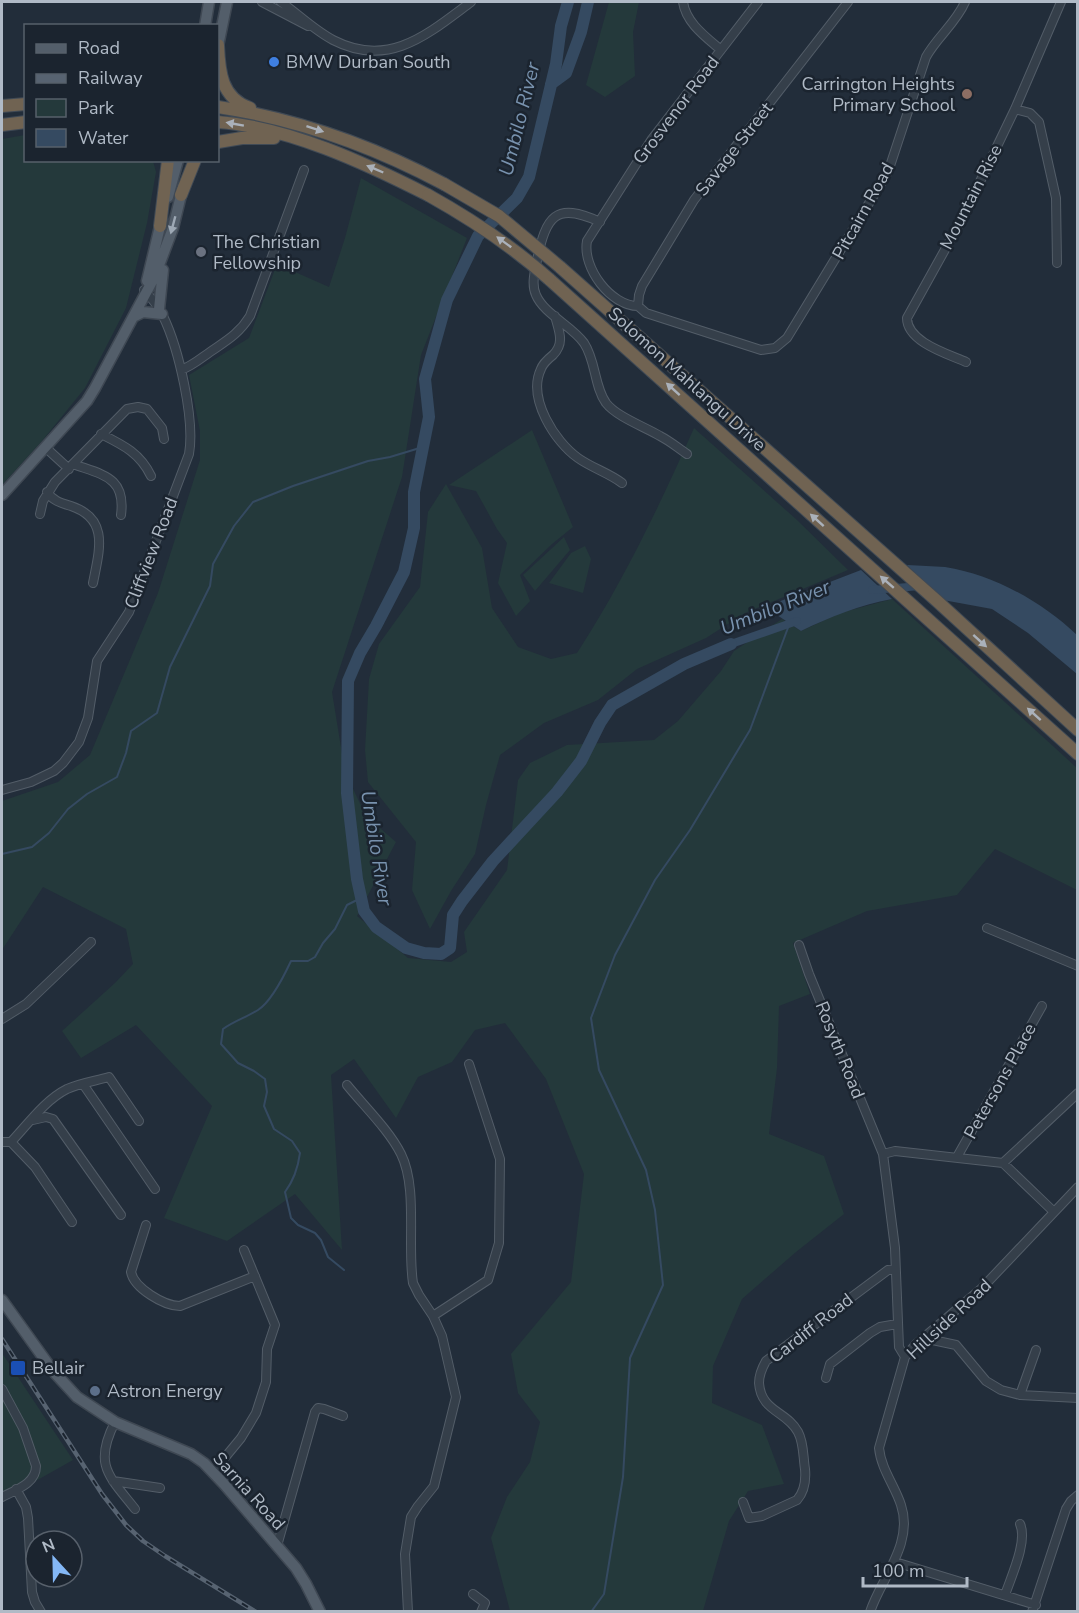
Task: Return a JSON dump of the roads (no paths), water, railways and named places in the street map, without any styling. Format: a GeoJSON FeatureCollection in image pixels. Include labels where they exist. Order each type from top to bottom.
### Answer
{"type":"FeatureCollection","features":[{"type":"Feature","properties":{"kind":"highway"},"geometry":{"type":"LineString","coordinates":[[219,72],[227,92],[243,106],[276,118]]}},
{"type":"Feature","properties":{"kind":"highway"},"geometry":{"type":"LineString","coordinates":[[2,106],[24,104]]}},
{"type":"Feature","properties":{"kind":"highway","name":"Solomon Mahlangu Drive"},"geometry":{"type":"LineString","coordinates":[[219,107],[276,118],[374,150],[444,184],[499,216],[560,267],[937,601],[1077,730]]}},
{"type":"Feature","properties":{"kind":"highway"},"geometry":{"type":"LineString","coordinates":[[2,125],[24,122]]}},
{"type":"Feature","properties":{"kind":"highway","name":"Solomon Mahlangu Drive"},"geometry":{"type":"LineString","coordinates":[[219,122],[256,128],[293,138],[381,172],[428,195],[495,236],[549,279],[1077,754]]}},
{"type":"Feature","properties":{"kind":"highway"},"geometry":{"type":"LineString","coordinates":[[219,142],[242,138],[293,138]]}},
{"type":"Feature","properties":{"kind":"highway"},"geometry":{"type":"LineString","coordinates":[[160,226],[168,162]]}},
{"type":"Feature","properties":{"kind":"highway"},"geometry":{"type":"LineString","coordinates":[[181,195],[191,162]]}},
{"type":"Feature","properties":{"kind":"main road"},"geometry":{"type":"LineString","coordinates":[[205,24],[209,2]]}},
{"type":"Feature","properties":{"kind":"main road"},"geometry":{"type":"LineString","coordinates":[[219,40],[226,2]]}},
{"type":"Feature","properties":{"kind":"main road"},"geometry":{"type":"LineString","coordinates":[[144,294],[177,162]]}},
{"type":"Feature","properties":{"kind":"main road"},"geometry":{"type":"LineString","coordinates":[[133,317],[143,312],[161,311],[161,279],[166,249],[181,195]]}},
{"type":"Feature","properties":{"kind":"main road"},"geometry":{"type":"LineString","coordinates":[[2,495],[87,401],[133,317],[166,249]]}},
{"type":"Feature","properties":{"kind":"main road","name":"Sarnia Road"},"geometry":{"type":"LineString","coordinates":[[2,1300],[70,1391],[115,1422],[191,1454],[213,1472],[277,1546],[306,1584],[320,1611]]}},
{"type":"Feature","properties":{"kind":"street"},"geometry":{"type":"LineString","coordinates":[[262,2],[318,30]]}},
{"type":"Feature","properties":{"kind":"street"},"geometry":{"type":"LineString","coordinates":[[280,2],[332,39],[355,48],[390,50],[409,45],[424,37],[471,2]]}},
{"type":"Feature","properties":{"kind":"street"},"geometry":{"type":"LineString","coordinates":[[683,2],[692,23],[721,50]]}},
{"type":"Feature","properties":{"kind":"street","name":"Grosvenor Road"},"geometry":{"type":"LineString","coordinates":[[758,2],[652,139],[586,244],[586,252],[598,280],[621,303],[638,306],[646,313],[761,350],[775,348]]}},
{"type":"Feature","properties":{"kind":"street","name":"Savage Street"},"geometry":{"type":"LineString","coordinates":[[638,306],[642,286],[694,200],[848,2]]}},
{"type":"Feature","properties":{"kind":"street","name":"Pitcairn Road"},"geometry":{"type":"LineString","coordinates":[[775,348],[783,343],[800,318],[888,172],[926,57],[958,16],[965,2]]}},
{"type":"Feature","properties":{"kind":"street","name":"Mountain Rise"},"geometry":{"type":"LineString","coordinates":[[966,362],[916,337],[909,328],[907,318],[962,219],[1015,109],[1061,2]]}},
{"type":"Feature","properties":{"kind":"street"},"geometry":{"type":"LineString","coordinates":[[1015,109],[1030,113],[1039,123],[1056,198],[1057,263]]}},
{"type":"Feature","properties":{"kind":"street"},"geometry":{"type":"LineString","coordinates":[[181,370],[193,365],[236,336],[244,326],[250,316],[304,170]]}},
{"type":"Feature","properties":{"kind":"street"},"geometry":{"type":"LineString","coordinates":[[600,222],[578,213],[564,213],[552,219],[544,231],[533,285],[539,301],[578,336],[587,348],[603,396],[610,407],[687,454]]}},
{"type":"Feature","properties":{"kind":"street","name":"Cliffview Road"},"geometry":{"type":"LineString","coordinates":[[2,790],[31,782],[54,771],[70,754],[84,730],[97,661],[129,612],[189,454],[191,432],[181,370],[161,311],[144,294]]}},
{"type":"Feature","properties":{"kind":"street"},"geometry":{"type":"LineString","coordinates":[[555,316],[561,343],[558,350],[544,363],[539,372],[538,387],[542,412],[552,431],[574,455],[622,483]]}},
{"type":"Feature","properties":{"kind":"street"},"geometry":{"type":"LineString","coordinates":[[40,514],[47,492],[100,434],[124,412],[138,407],[150,411],[162,428],[164,439]]}},
{"type":"Feature","properties":{"kind":"street"},"geometry":{"type":"LineString","coordinates":[[100,434],[135,453],[145,464],[151,476]]}},
{"type":"Feature","properties":{"kind":"street"},"geometry":{"type":"LineString","coordinates":[[45,447],[71,466],[103,476],[115,483],[123,497],[121,515]]}},
{"type":"Feature","properties":{"kind":"street"},"geometry":{"type":"LineString","coordinates":[[47,492],[55,501],[86,513],[94,522],[100,538],[93,583]]}},
{"type":"Feature","properties":{"kind":"street"},"geometry":{"type":"LineString","coordinates":[[987,928],[1077,966]]}},
{"type":"Feature","properties":{"kind":"street"},"geometry":{"type":"LineString","coordinates":[[2,1019],[26,1004],[91,942]]}},
{"type":"Feature","properties":{"kind":"street","name":"Rosyth Road"},"geometry":{"type":"LineString","coordinates":[[799,945],[883,1154]]}},
{"type":"Feature","properties":{"kind":"street","name":"Petersons Place"},"geometry":{"type":"LineString","coordinates":[[957,1157],[1042,1006]]}},
{"type":"Feature","properties":{"kind":"street"},"geometry":{"type":"LineString","coordinates":[[433,1316],[488,1280],[499,1244],[500,1159],[469,1064]]}},
{"type":"Feature","properties":{"kind":"street"},"geometry":{"type":"LineString","coordinates":[[11,1142],[55,1097],[64,1091],[109,1077],[139,1120]]}},
{"type":"Feature","properties":{"kind":"street"},"geometry":{"type":"LineString","coordinates":[[83,1084],[155,1189]]}},
{"type":"Feature","properties":{"kind":"street"},"geometry":{"type":"LineString","coordinates":[[347,1085],[395,1144],[404,1161],[409,1195],[413,1282],[442,1336],[456,1396],[434,1486],[413,1512],[408,1528],[405,1572],[408,1611]]}},
{"type":"Feature","properties":{"kind":"street"},"geometry":{"type":"LineString","coordinates":[[1003,1163],[1077,1093]]}},
{"type":"Feature","properties":{"kind":"street"},"geometry":{"type":"LineString","coordinates":[[31,1121],[46,1117],[53,1119],[121,1215]]}},
{"type":"Feature","properties":{"kind":"street"},"geometry":{"type":"LineString","coordinates":[[2,1142],[11,1142],[35,1167],[72,1222]]}},
{"type":"Feature","properties":{"kind":"street"},"geometry":{"type":"LineString","coordinates":[[905,1357],[899,1347],[895,1248],[883,1154],[895,1151],[1003,1163],[1053,1211]]}},
{"type":"Feature","properties":{"kind":"street","name":"Hillside Road"},"geometry":{"type":"LineString","coordinates":[[870,1611],[899,1551],[903,1512],[880,1459],[879,1448],[905,1357],[923,1338],[982,1288],[1077,1187]]}},
{"type":"Feature","properties":{"kind":"street"},"geometry":{"type":"LineString","coordinates":[[146,1224],[131,1272],[136,1281],[160,1300],[180,1306],[255,1276]]}},
{"type":"Feature","properties":{"kind":"street"},"geometry":{"type":"LineString","coordinates":[[213,1472],[250,1426],[256,1413],[266,1382],[267,1349],[275,1325],[244,1250]]}},
{"type":"Feature","properties":{"kind":"street","name":"Cardiff Road"},"geometry":{"type":"LineString","coordinates":[[742,1502],[749,1518],[762,1516],[797,1500],[801,1496],[805,1483],[801,1438],[794,1426],[764,1401],[759,1386],[762,1367],[774,1355],[848,1299],[888,1270],[895,1269]]}},
{"type":"Feature","properties":{"kind":"street"},"geometry":{"type":"LineString","coordinates":[[826,1378],[830,1364],[870,1333],[880,1327],[897,1324]]}},
{"type":"Feature","properties":{"kind":"street"},"geometry":{"type":"LineString","coordinates":[[923,1338],[956,1345],[992,1386],[1020,1395],[1077,1398]]}},
{"type":"Feature","properties":{"kind":"street"},"geometry":{"type":"LineString","coordinates":[[1020,1395],[1036,1350]]}},
{"type":"Feature","properties":{"kind":"street"},"geometry":{"type":"LineString","coordinates":[[2,1389],[23,1428],[34,1457],[36,1472],[30,1481],[2,1496]]}},
{"type":"Feature","properties":{"kind":"street"},"geometry":{"type":"LineString","coordinates":[[277,1546],[315,1412],[318,1408],[324,1408],[343,1416]]}},
{"type":"Feature","properties":{"kind":"street"},"geometry":{"type":"LineString","coordinates":[[115,1422],[110,1432],[104,1463],[113,1481],[135,1509]]}},
{"type":"Feature","properties":{"kind":"street"},"geometry":{"type":"LineString","coordinates":[[113,1481],[160,1488]]}},
{"type":"Feature","properties":{"kind":"street"},"geometry":{"type":"LineString","coordinates":[[16,1489],[26,1507],[32,1592],[35,1602],[42,1611]]}},
{"type":"Feature","properties":{"kind":"street"},"geometry":{"type":"LineString","coordinates":[[895,1562],[1005,1595],[1034,1608],[1066,1509],[1077,1495]]}},
{"type":"Feature","properties":{"kind":"street"},"geometry":{"type":"LineString","coordinates":[[1005,1595],[1022,1544],[1023,1530],[1020,1524]]}},
{"type":"Feature","properties":{"kind":"street"},"geometry":{"type":"LineString","coordinates":[[473,1594],[485,1603],[481,1611]]}},
{"type":"Feature","properties":{"kind":"water"},"geometry":{"type":"Polygon","coordinates":[[[907,565],[945,567],[981,576],[1016,591],[1048,611],[1077,635],[1077,674],[1028,633],[992,609],[943,600],[907,565]]]}},
{"type":"Feature","properties":{"kind":"water"},"geometry":{"type":"Polygon","coordinates":[[[861,570],[892,599],[845,612],[801,631],[765,607],[861,570]]]}},
{"type":"Feature","properties":{"kind":"waterway","name":"Umbilo River"},"geometry":{"type":"LineString","coordinates":[[568,2],[529,177],[517,198],[478,236],[447,300],[425,379],[429,417],[414,492],[414,528],[404,572],[360,653],[348,681],[347,793],[357,879],[364,911],[376,927],[406,948],[424,953],[441,954],[450,948],[453,915],[462,901],[493,861],[557,792],[581,761],[612,705],[684,664],[731,644]]}},
{"type":"Feature","properties":{"kind":"waterway"},"geometry":{"type":"LineString","coordinates":[[551,84],[566,73],[581,32],[588,2]]}},
{"type":"Feature","properties":{"kind":"waterway"},"geometry":{"type":"LineString","coordinates":[[2,854],[32,847],[49,833],[68,809],[87,794],[117,777],[131,731],[157,713],[170,667],[210,586],[213,564],[234,526],[253,502],[368,461],[423,447]]}},
{"type":"Feature","properties":{"kind":"waterway","name":"Umbilo River"},"geometry":{"type":"LineString","coordinates":[[872,590],[920,586]]}},
{"type":"Feature","properties":{"kind":"waterway","name":"Umbilo River"},"geometry":{"type":"LineString","coordinates":[[731,644],[797,621]]}},
{"type":"Feature","properties":{"kind":"waterway"},"geometry":{"type":"LineString","coordinates":[[591,1612],[604,1594],[623,1477],[630,1358],[663,1285],[655,1210],[646,1170],[599,1070],[591,1018],[615,955],[655,880],[690,830],[750,730],[789,625]]}},
{"type":"Feature","properties":{"kind":"waterway"},"geometry":{"type":"LineString","coordinates":[[344,1270],[328,1257],[321,1240],[315,1233],[298,1225],[291,1218],[285,1192],[295,1174],[300,1153],[292,1141],[274,1129],[264,1106],[267,1092],[265,1079],[238,1063],[221,1044],[223,1029],[263,1006],[277,988],[291,961],[308,961],[315,957],[335,929],[347,905],[361,898]]}},
{"type":"Feature","properties":{"kind":"railway"},"geometry":{"type":"LineString","coordinates":[[2,1339],[102,1494],[126,1525],[143,1541],[165,1556],[256,1612]]}},
{"type":"Feature","properties":{"kind":"place","name":"BMW Durban South"},"geometry":{"type":"Point","coordinates":[274,62]}},
{"type":"Feature","properties":{"kind":"place","name":"Carrington Heights Primary School"},"geometry":{"type":"Point","coordinates":[967,94]}},
{"type":"Feature","properties":{"kind":"place","name":"The Christian Fellowship"},"geometry":{"type":"Point","coordinates":[201,252]}},
{"type":"Feature","properties":{"kind":"place","name":"Bellair"},"geometry":{"type":"Point","coordinates":[18,1368]}},
{"type":"Feature","properties":{"kind":"place","name":"Astron Energy"},"geometry":{"type":"Point","coordinates":[95,1391]}}]}
